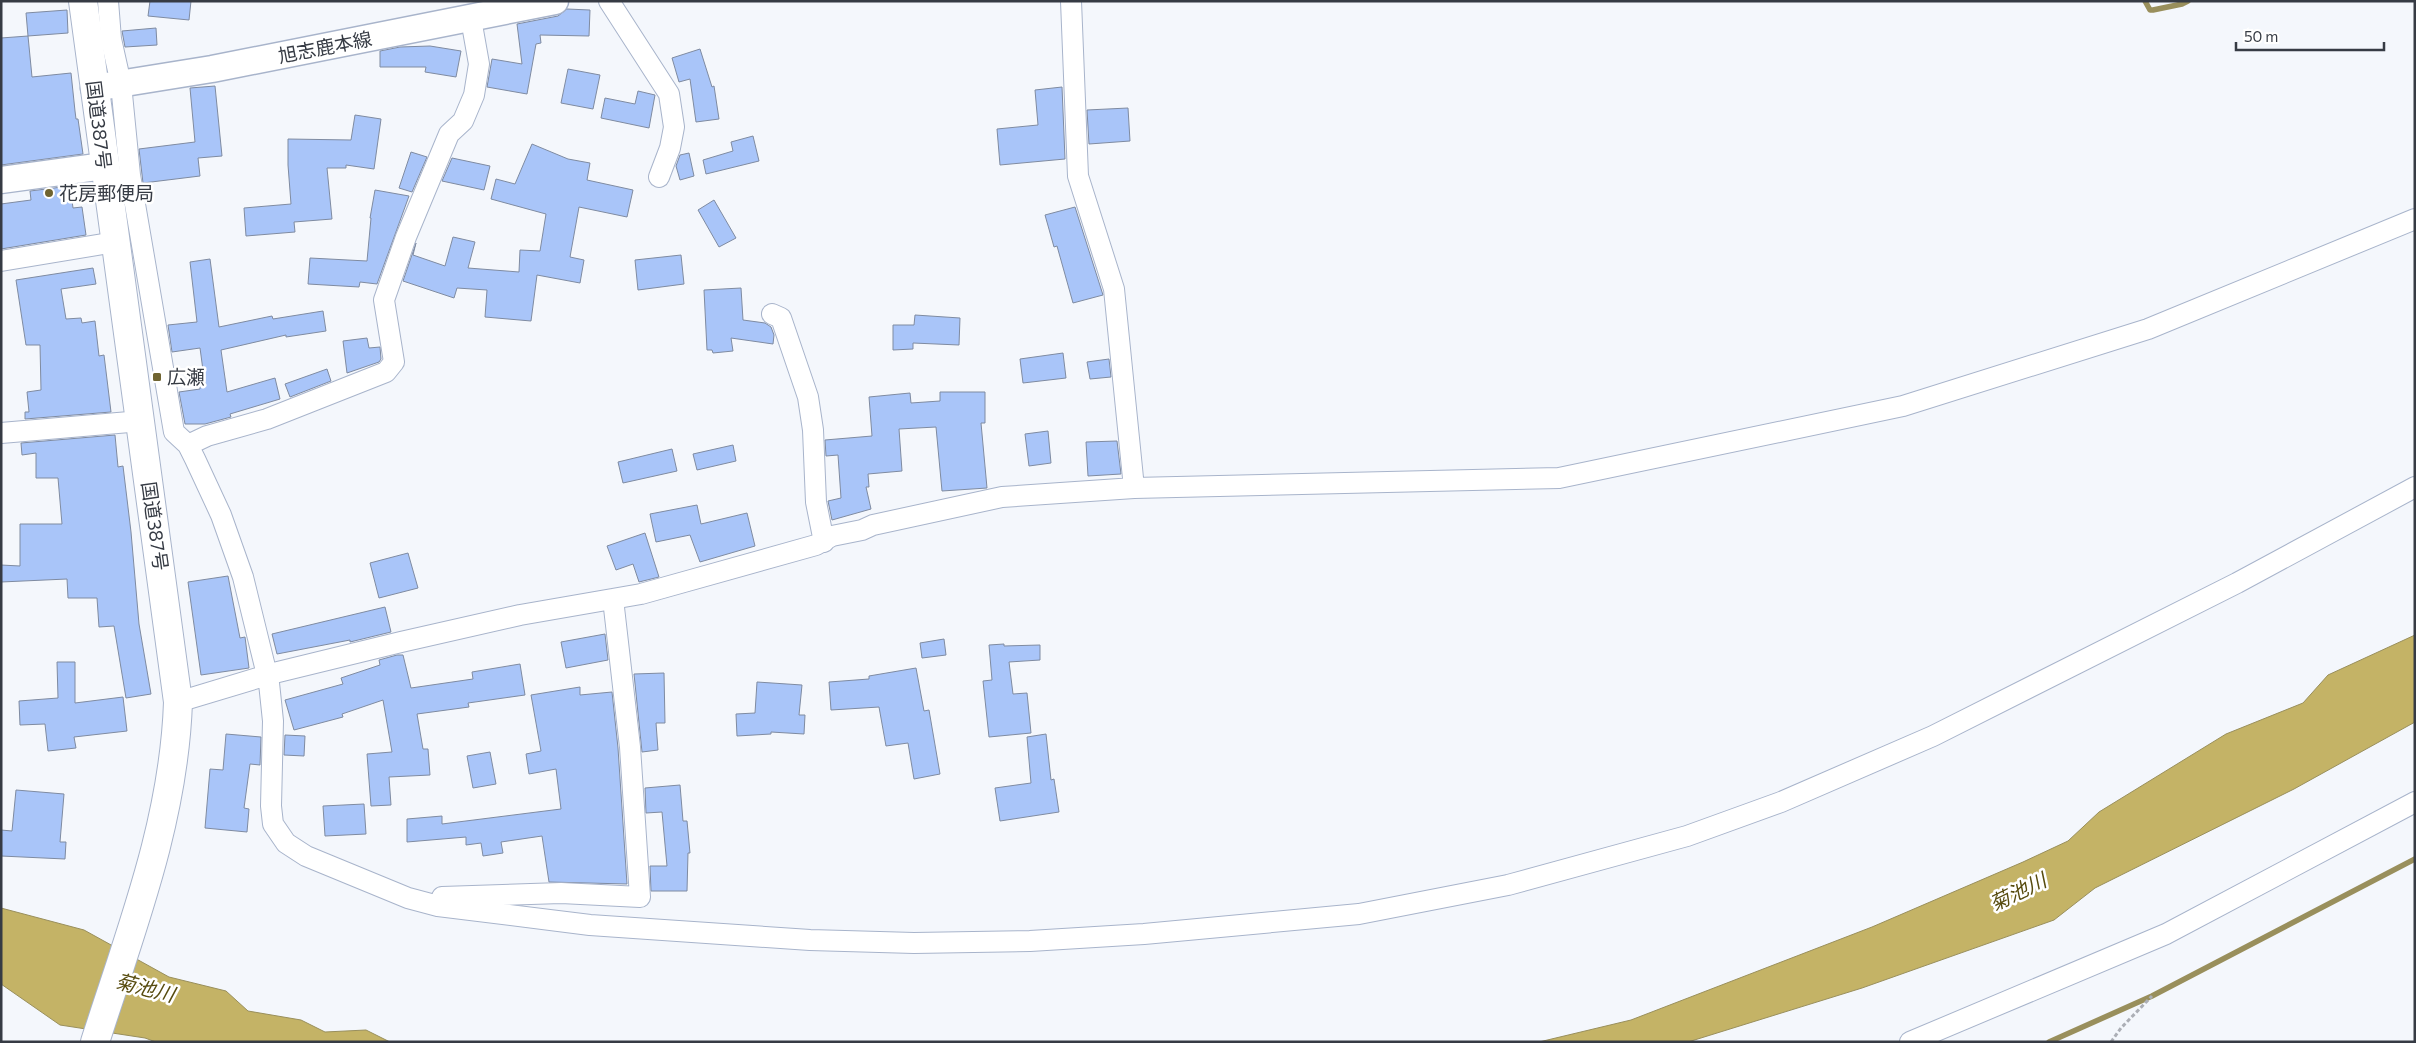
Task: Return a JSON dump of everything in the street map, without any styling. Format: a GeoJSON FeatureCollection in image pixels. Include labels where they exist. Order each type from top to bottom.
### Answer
{"type":"FeatureCollection","features":[{"type":"Feature","properties":{"kind":"highway","name":"国道387号"},"geometry":{"type":"LineString","coordinates":[[82,1],[178,702],[171,786],[158,845],[95,1042]]}},
{"type":"Feature","properties":{"kind":"main road","name":"旭志鹿本線"},"geometry":{"type":"LineString","coordinates":[[94,88],[471,19],[555,1]]}},
{"type":"Feature","properties":{"kind":"main road"},"geometry":{"type":"LineString","coordinates":[[1,180],[104,166]]}},
{"type":"Feature","properties":{"kind":"street"},"geometry":{"type":"LineString","coordinates":[[108,1],[111,38],[121,84],[130,174],[174,432],[188,445],[221,515],[244,577],[267,676],[273,721],[271,806],[273,824],[286,843],[306,856],[408,898],[438,906],[590,925],[810,940],[914,943],[1039,940],[1258,924],[1359,914],[1457,896],[1508,885],[1687,836],[1781,802],[1933,736],[2020,695],[2237,583],[2415,487]]}},
{"type":"Feature","properties":{"kind":"street"},"geometry":{"type":"LineString","coordinates":[[609,1],[669,94],[674,127],[670,148],[659,177]]}},
{"type":"Feature","properties":{"kind":"street"},"geometry":{"type":"LineString","coordinates":[[1071,1],[1078,176],[1114,289],[1134,488]]}},
{"type":"Feature","properties":{"kind":"street"},"geometry":{"type":"LineString","coordinates":[[188,445],[207,436],[267,418],[378,376],[386,372],[394,362],[384,300],[406,237],[449,134],[463,121],[474,95],[479,64],[471,19]]}},
{"type":"Feature","properties":{"kind":"street"},"geometry":{"type":"LineString","coordinates":[[178,702],[267,676],[438,633],[520,615],[613,599],[701,578],[824,542],[832,536],[862,530],[873,525],[1002,497],[1134,488],[1559,478],[1903,406],[2148,329],[2415,219]]}},
{"type":"Feature","properties":{"kind":"street"},"geometry":{"type":"LineString","coordinates":[[1,261],[115,242]]}},
{"type":"Feature","properties":{"kind":"street"},"geometry":{"type":"LineString","coordinates":[[772,314],[781,318],[808,397],[816,502],[824,542]]}},
{"type":"Feature","properties":{"kind":"street"},"geometry":{"type":"LineString","coordinates":[[1,433],[141,421]]}},
{"type":"Feature","properties":{"kind":"street"},"geometry":{"type":"LineString","coordinates":[[408,898],[561,893],[640,897],[630,747],[613,599]]}},
{"type":"Feature","properties":{"kind":"street"},"geometry":{"type":"LineString","coordinates":[[1910,1042],[2166,934],[2415,802]]}},
{"type":"Feature","properties":{"kind":"path"},"geometry":{"type":"LineString","coordinates":[[2112,1042],[2121,1028],[2152,996]]}},
{"type":"Feature","properties":{"kind":"water","name":"菊池川"},"geometry":{"type":"Polygon","coordinates":[[[2415,635],[2415,722],[2294,789],[2095,888],[2054,920],[1862,988],[1688,1042],[1539,1042],[1631,1020],[1872,927],[2023,862],[2068,841],[2099,812],[2226,734],[2303,703],[2328,675],[2415,635]]]}},
{"type":"Feature","properties":{"kind":"water","name":"菊池川"},"geometry":{"type":"Polygon","coordinates":[[[1,908],[84,930],[169,977],[226,991],[248,1011],[301,1020],[325,1032],[366,1030],[390,1042],[156,1042],[145,1038],[60,1025],[1,984],[1,908]]]}},
{"type":"Feature","properties":{"kind":"building"},"geometry":{"type":"Polygon","coordinates":[[[150,1],[191,1],[189,20],[148,16],[150,1]]]}},
{"type":"Feature","properties":{"kind":"building"},"geometry":{"type":"Polygon","coordinates":[[[567,9],[590,10],[589,36],[540,35],[541,43],[536,44],[527,94],[487,87],[492,59],[522,64],[517,24],[558,16],[567,9]]]}},
{"type":"Feature","properties":{"kind":"building"},"geometry":{"type":"Polygon","coordinates":[[[67,10],[68,33],[28,36],[26,13],[67,10]]]}},
{"type":"Feature","properties":{"kind":"building"},"geometry":{"type":"Polygon","coordinates":[[[156,28],[157,45],[125,47],[122,31],[156,28]]]}},
{"type":"Feature","properties":{"kind":"building"},"geometry":{"type":"Polygon","coordinates":[[[28,36],[32,77],[71,73],[76,119],[78,119],[83,154],[1,165],[1,38],[28,36]]]}},
{"type":"Feature","properties":{"kind":"building"},"geometry":{"type":"Polygon","coordinates":[[[430,46],[461,51],[456,77],[425,72],[426,67],[380,67],[380,51],[400,47],[430,46]]]}},
{"type":"Feature","properties":{"kind":"building"},"geometry":{"type":"Polygon","coordinates":[[[700,49],[712,87],[714,86],[719,119],[696,122],[690,79],[679,82],[672,58],[700,49]]]}},
{"type":"Feature","properties":{"kind":"building"},"geometry":{"type":"Polygon","coordinates":[[[568,69],[600,75],[593,109],[561,103],[568,69]]]}},
{"type":"Feature","properties":{"kind":"building"},"geometry":{"type":"Polygon","coordinates":[[[215,86],[222,156],[198,158],[200,176],[143,183],[139,149],[195,142],[190,88],[215,86]]]}},
{"type":"Feature","properties":{"kind":"building"},"geometry":{"type":"Polygon","coordinates":[[[1062,87],[1065,159],[1000,165],[997,129],[1038,125],[1035,90],[1062,87]]]}},
{"type":"Feature","properties":{"kind":"building"},"geometry":{"type":"Polygon","coordinates":[[[638,91],[655,95],[649,128],[601,118],[605,98],[635,104],[638,91]]]}},
{"type":"Feature","properties":{"kind":"building"},"geometry":{"type":"Polygon","coordinates":[[[1128,108],[1130,141],[1089,144],[1087,110],[1128,108]]]}},
{"type":"Feature","properties":{"kind":"building"},"geometry":{"type":"Polygon","coordinates":[[[355,115],[381,119],[374,169],[346,165],[346,168],[327,168],[332,219],[294,222],[295,232],[246,236],[244,208],[291,204],[288,139],[351,140],[355,115]]]}},
{"type":"Feature","properties":{"kind":"building"},"geometry":{"type":"Polygon","coordinates":[[[753,136],[759,161],[706,174],[703,160],[733,151],[731,142],[753,136]]]}},
{"type":"Feature","properties":{"kind":"building"},"geometry":{"type":"Polygon","coordinates":[[[532,144],[568,159],[590,163],[587,180],[633,190],[627,217],[579,207],[570,257],[584,260],[580,283],[537,275],[531,321],[485,317],[487,290],[457,288],[454,298],[403,281],[416,243],[413,255],[445,266],[453,237],[475,242],[468,268],[519,272],[520,250],[540,251],[546,214],[491,199],[496,179],[515,184],[532,144]]]}},
{"type":"Feature","properties":{"kind":"building"},"geometry":{"type":"Polygon","coordinates":[[[411,152],[427,157],[412,192],[399,188],[411,152]]]}},
{"type":"Feature","properties":{"kind":"building"},"geometry":{"type":"Polygon","coordinates":[[[689,153],[694,176],[680,180],[676,166],[680,155],[689,153]]]}},
{"type":"Feature","properties":{"kind":"building"},"geometry":{"type":"Polygon","coordinates":[[[452,158],[490,166],[484,190],[442,181],[452,158]]]}},
{"type":"Feature","properties":{"kind":"building"},"geometry":{"type":"Polygon","coordinates":[[[70,186],[73,208],[82,207],[86,235],[1,249],[1,204],[31,200],[30,191],[70,186]]]}},
{"type":"Feature","properties":{"kind":"building"},"geometry":{"type":"Polygon","coordinates":[[[375,190],[409,196],[377,284],[360,282],[359,287],[308,284],[310,258],[367,261],[370,218],[375,190]]]}},
{"type":"Feature","properties":{"kind":"building"},"geometry":{"type":"Polygon","coordinates":[[[714,200],[736,238],[719,247],[698,210],[714,200]]]}},
{"type":"Feature","properties":{"kind":"building"},"geometry":{"type":"Polygon","coordinates":[[[1075,207],[1103,295],[1073,303],[1057,246],[1054,247],[1045,215],[1075,207]]]}},
{"type":"Feature","properties":{"kind":"building"},"geometry":{"type":"Polygon","coordinates":[[[681,255],[684,284],[638,290],[635,260],[681,255]]]}},
{"type":"Feature","properties":{"kind":"building"},"geometry":{"type":"Polygon","coordinates":[[[210,259],[219,327],[272,316],[273,319],[323,311],[326,331],[286,337],[286,335],[221,350],[227,392],[275,378],[280,399],[230,414],[231,417],[205,424],[185,424],[179,392],[200,389],[200,385],[205,385],[200,348],[172,352],[168,325],[197,322],[190,262],[210,259]]]}},
{"type":"Feature","properties":{"kind":"building"},"geometry":{"type":"Polygon","coordinates":[[[93,268],[96,284],[61,289],[66,319],[81,318],[82,323],[95,321],[99,356],[104,355],[111,412],[25,419],[25,412],[29,412],[27,392],[41,390],[40,345],[26,345],[16,280],[93,268]]]}},
{"type":"Feature","properties":{"kind":"building"},"geometry":{"type":"Polygon","coordinates":[[[741,288],[743,320],[765,323],[771,327],[774,335],[773,344],[731,338],[733,351],[713,353],[712,350],[707,350],[704,290],[741,288]]]}},
{"type":"Feature","properties":{"kind":"building"},"geometry":{"type":"Polygon","coordinates":[[[915,315],[960,318],[959,345],[913,343],[913,349],[893,350],[893,325],[914,325],[915,315]]]}},
{"type":"Feature","properties":{"kind":"building"},"geometry":{"type":"Polygon","coordinates":[[[367,338],[369,348],[380,347],[381,359],[379,362],[347,373],[343,341],[367,338]]]}},
{"type":"Feature","properties":{"kind":"building"},"geometry":{"type":"Polygon","coordinates":[[[1063,353],[1066,378],[1023,383],[1020,359],[1063,353]]]}},
{"type":"Feature","properties":{"kind":"building"},"geometry":{"type":"Polygon","coordinates":[[[1109,359],[1111,377],[1090,379],[1087,362],[1109,359]]]}},
{"type":"Feature","properties":{"kind":"building"},"geometry":{"type":"Polygon","coordinates":[[[327,369],[331,381],[290,397],[285,384],[327,369]]]}},
{"type":"Feature","properties":{"kind":"building"},"geometry":{"type":"Polygon","coordinates":[[[940,392],[985,392],[985,423],[981,423],[987,488],[942,491],[936,427],[899,429],[902,471],[868,474],[869,487],[866,487],[871,509],[832,520],[828,501],[841,498],[838,455],[826,456],[825,440],[872,436],[869,397],[910,393],[911,403],[940,401],[940,392]]]}},
{"type":"Feature","properties":{"kind":"building"},"geometry":{"type":"Polygon","coordinates":[[[1048,431],[1051,463],[1029,466],[1025,434],[1048,431]]]}},
{"type":"Feature","properties":{"kind":"building"},"geometry":{"type":"Polygon","coordinates":[[[115,435],[118,467],[123,466],[139,624],[151,694],[126,698],[114,626],[99,627],[97,598],[68,598],[67,579],[1,582],[1,565],[20,566],[20,524],[62,524],[58,478],[36,478],[36,453],[22,455],[21,443],[115,435]]]}},
{"type":"Feature","properties":{"kind":"building"},"geometry":{"type":"Polygon","coordinates":[[[1117,441],[1121,474],[1088,476],[1086,442],[1117,441]]]}},
{"type":"Feature","properties":{"kind":"building"},"geometry":{"type":"Polygon","coordinates":[[[733,445],[736,461],[697,470],[693,454],[733,445]]]}},
{"type":"Feature","properties":{"kind":"building"},"geometry":{"type":"Polygon","coordinates":[[[672,449],[677,471],[623,483],[618,462],[672,449]]]}},
{"type":"Feature","properties":{"kind":"building"},"geometry":{"type":"Polygon","coordinates":[[[697,505],[701,524],[747,513],[755,546],[700,562],[690,535],[656,542],[650,514],[697,505]]]}},
{"type":"Feature","properties":{"kind":"building"},"geometry":{"type":"Polygon","coordinates":[[[645,533],[659,577],[639,582],[633,564],[616,570],[607,546],[645,533]]]}},
{"type":"Feature","properties":{"kind":"building"},"geometry":{"type":"Polygon","coordinates":[[[408,553],[418,588],[379,598],[370,563],[408,553]]]}},
{"type":"Feature","properties":{"kind":"building"},"geometry":{"type":"Polygon","coordinates":[[[228,576],[240,638],[245,637],[249,668],[201,675],[188,582],[228,576]]]}},
{"type":"Feature","properties":{"kind":"building"},"geometry":{"type":"Polygon","coordinates":[[[385,607],[391,632],[350,642],[350,640],[277,654],[272,634],[385,607]]]}},
{"type":"Feature","properties":{"kind":"building"},"geometry":{"type":"Polygon","coordinates":[[[605,634],[608,660],[566,668],[561,642],[605,634]]]}},
{"type":"Feature","properties":{"kind":"building"},"geometry":{"type":"Polygon","coordinates":[[[944,639],[946,655],[922,658],[920,643],[944,639]]]}},
{"type":"Feature","properties":{"kind":"building"},"geometry":{"type":"Polygon","coordinates":[[[1004,644],[1004,646],[1040,645],[1040,660],[1009,662],[1013,694],[1027,693],[1031,733],[989,737],[983,681],[992,680],[989,645],[1004,644]]]}},
{"type":"Feature","properties":{"kind":"building"},"geometry":{"type":"Polygon","coordinates":[[[403,655],[411,688],[473,679],[472,672],[520,664],[525,695],[468,703],[469,707],[417,714],[423,749],[428,749],[430,775],[389,777],[391,805],[371,806],[367,754],[392,752],[383,700],[342,714],[343,717],[294,730],[285,700],[343,684],[341,678],[380,665],[379,660],[403,655]]]}},
{"type":"Feature","properties":{"kind":"building"},"geometry":{"type":"Polygon","coordinates":[[[57,662],[75,662],[75,703],[123,697],[127,731],[74,737],[76,748],[48,751],[45,724],[20,725],[19,701],[58,698],[57,662]]]}},
{"type":"Feature","properties":{"kind":"building"},"geometry":{"type":"Polygon","coordinates":[[[916,668],[924,711],[929,710],[940,774],[914,779],[908,743],[886,746],[879,707],[831,710],[829,682],[869,679],[869,676],[916,668]]]}},
{"type":"Feature","properties":{"kind":"building"},"geometry":{"type":"Polygon","coordinates":[[[664,673],[665,723],[656,723],[658,750],[642,752],[634,674],[664,673]]]}},
{"type":"Feature","properties":{"kind":"building"},"geometry":{"type":"Polygon","coordinates":[[[757,682],[802,685],[799,715],[805,715],[804,734],[771,732],[771,734],[737,736],[736,714],[755,713],[757,682]]]}},
{"type":"Feature","properties":{"kind":"building"},"geometry":{"type":"Polygon","coordinates":[[[580,687],[580,695],[612,692],[618,748],[627,884],[549,882],[542,836],[501,842],[503,853],[483,856],[481,843],[466,845],[466,837],[407,842],[407,819],[442,816],[442,824],[561,809],[556,769],[529,774],[526,754],[541,751],[531,695],[580,687]]]}},
{"type":"Feature","properties":{"kind":"building"},"geometry":{"type":"Polygon","coordinates":[[[226,734],[261,737],[260,765],[250,764],[244,808],[249,809],[247,832],[205,828],[210,769],[223,770],[226,734]]]}},
{"type":"Feature","properties":{"kind":"building"},"geometry":{"type":"Polygon","coordinates":[[[1046,734],[1051,780],[1054,779],[1059,812],[1000,821],[995,788],[1031,783],[1027,737],[1046,734]]]}},
{"type":"Feature","properties":{"kind":"building"},"geometry":{"type":"Polygon","coordinates":[[[285,735],[305,736],[304,756],[284,755],[285,735]]]}},
{"type":"Feature","properties":{"kind":"building"},"geometry":{"type":"Polygon","coordinates":[[[490,752],[496,784],[473,788],[467,756],[490,752]]]}},
{"type":"Feature","properties":{"kind":"building"},"geometry":{"type":"Polygon","coordinates":[[[680,785],[683,821],[687,821],[690,853],[688,853],[687,891],[651,891],[650,866],[667,866],[662,812],[646,813],[645,788],[680,785]]]}},
{"type":"Feature","properties":{"kind":"building"},"geometry":{"type":"Polygon","coordinates":[[[16,790],[64,794],[60,842],[66,842],[65,859],[1,856],[1,830],[12,831],[16,790]]]}},
{"type":"Feature","properties":{"kind":"building"},"geometry":{"type":"Polygon","coordinates":[[[364,804],[366,834],[325,836],[323,806],[364,804]]]}},
{"type":"Feature","properties":{"kind":"waterway"},"geometry":{"type":"LineString","coordinates":[[2145,1],[2150,10],[2182,4],[2188,1]]}},
{"type":"Feature","properties":{"kind":"waterway"},"geometry":{"type":"LineString","coordinates":[[2049,1042],[2152,996],[2415,859]]}},
{"type":"Feature","properties":{"kind":"place","name":"花房郵便局"},"geometry":{"type":"Point","coordinates":[49,193]}},
{"type":"Feature","properties":{"kind":"place","name":"広瀬"},"geometry":{"type":"Point","coordinates":[157,377]}}]}
